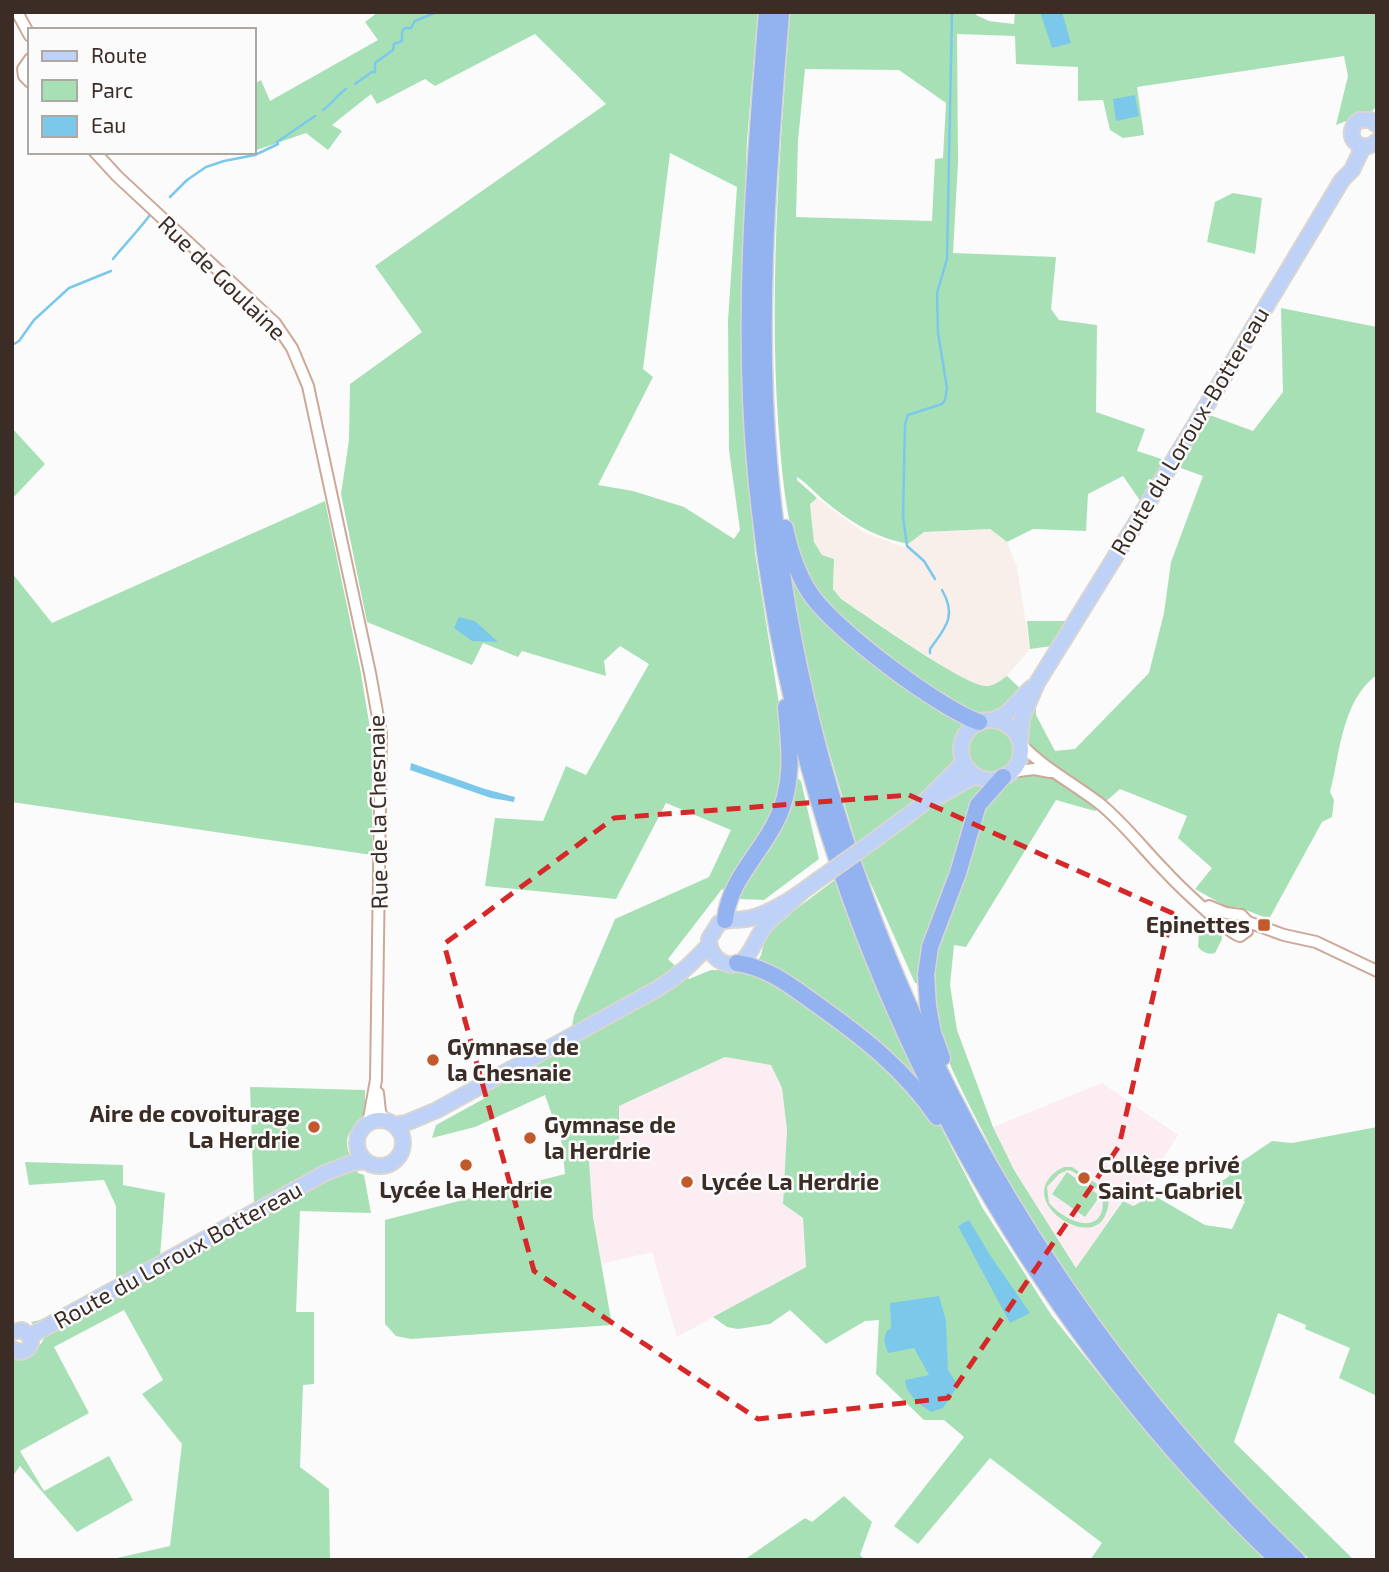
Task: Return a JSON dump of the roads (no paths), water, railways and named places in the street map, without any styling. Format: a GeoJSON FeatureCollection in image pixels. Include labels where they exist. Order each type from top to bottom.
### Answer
{"type":"FeatureCollection","features":[{"type":"Feature","properties":{"kind":"highway"},"geometry":{"type":"LineString","coordinates":[[767,12],[752,217],[750,357],[753,435],[760,512],[785,670],[827,828],[871,954],[920,1065],[978,1177],[1030,1260],[1106,1367],[1177,1455],[1278,1560]]}},
{"type":"Feature","properties":{"kind":"highway"},"geometry":{"type":"LineString","coordinates":[[781,12],[766,224],[763,326],[767,434],[773,506],[788,613],[810,718],[845,841],[880,938],[914,1020],[959,1112],[1027,1231],[1121,1364],[1196,1455],[1297,1560]]}},
{"type":"Feature","properties":{"kind":"highway"},"geometry":{"type":"LineString","coordinates":[[767,434],[774,446],[780,502],[788,542],[799,574],[810,593],[835,622],[854,638],[946,707],[986,721]]}},
{"type":"Feature","properties":{"kind":"highway"},"geometry":{"type":"LineString","coordinates":[[732,920],[726,907],[740,877],[774,825],[786,796],[790,764],[783,683],[785,670]]}},
{"type":"Feature","properties":{"kind":"highway"},"geometry":{"type":"LineString","coordinates":[[959,1112],[960,1100],[939,1051],[930,1020],[926,989],[928,961],[934,931],[958,873],[978,805],[1007,775]]}},
{"type":"Feature","properties":{"kind":"highway"},"geometry":{"type":"LineString","coordinates":[[737,963],[772,974],[881,1052],[923,1095],[967,1170],[978,1177]]}},
{"type":"Feature","properties":{"kind":"main road","name":"Route du Loroux-Bottereau"},"geometry":{"type":"LineString","coordinates":[[1020,742],[1022,718],[1037,682],[1342,180],[1352,170],[1365,144],[1352,138],[1352,127],[1359,120],[1375,120]]}},
{"type":"Feature","properties":{"kind":"main road","name":"Route du Loroux-Bottereau"},"geometry":{"type":"LineString","coordinates":[[986,721],[1006,714],[1037,682]]}},
{"type":"Feature","properties":{"kind":"main road"},"geometry":{"type":"LineString","coordinates":[[986,721],[1009,725],[1020,742],[1019,761],[1007,775],[988,780],[975,776],[963,763],[960,751],[963,738],[967,731],[986,721]]}},
{"type":"Feature","properties":{"kind":"main road"},"geometry":{"type":"LineString","coordinates":[[919,807],[963,763]]}},
{"type":"Feature","properties":{"kind":"main road"},"geometry":{"type":"LineString","coordinates":[[677,977],[678,973],[699,957],[709,945],[711,933],[719,923],[765,914],[804,890],[919,807],[975,776]]}},
{"type":"Feature","properties":{"kind":"main road"},"geometry":{"type":"LineString","coordinates":[[438,1110],[411,1131],[403,1142],[400,1154],[391,1163],[381,1166],[365,1161],[358,1150],[360,1132],[368,1124],[406,1123],[438,1110],[677,977],[681,978],[720,961],[737,963],[750,955],[754,940],[765,925],[804,890]]}},
{"type":"Feature","properties":{"kind":"main road"},"geometry":{"type":"LineString","coordinates":[[732,920],[749,928],[754,940]]}},
{"type":"Feature","properties":{"kind":"main road"},"geometry":{"type":"LineString","coordinates":[[709,945],[720,961]]}},
{"type":"Feature","properties":{"kind":"main road"},"geometry":{"type":"LineString","coordinates":[[389,1123],[398,1130],[403,1142]]}},
{"type":"Feature","properties":{"kind":"main road","name":"Route du Loroux Bottereau"},"geometry":{"type":"LineString","coordinates":[[325,1173],[357,1144]]}},
{"type":"Feature","properties":{"kind":"main road","name":"Route du Loroux Bottereau"},"geometry":{"type":"LineString","coordinates":[[12,1349],[20,1352],[27,1349],[31,1343],[30,1336],[325,1173],[351,1163],[365,1161]]}},
{"type":"Feature","properties":{"kind":"main road"},"geometry":{"type":"LineString","coordinates":[[12,1332],[22,1330],[30,1336]]}},
{"type":"Feature","properties":{"kind":"street"},"geometry":{"type":"LineString","coordinates":[[17,12],[28,32]]}},
{"type":"Feature","properties":{"kind":"street"},"geometry":{"type":"LineString","coordinates":[[28,62],[23,69],[28,80]]}},
{"type":"Feature","properties":{"kind":"street","name":"Rue de Goulaine"},"geometry":{"type":"LineString","coordinates":[[97,154],[268,317],[286,338],[306,380],[334,505]]}},
{"type":"Feature","properties":{"kind":"street","name":"Rue de la Chesnaie"},"geometry":{"type":"LineString","coordinates":[[334,505],[381,734],[376,1080]]}},
{"type":"Feature","properties":{"kind":"street"},"geometry":{"type":"LineString","coordinates":[[1020,742],[1057,775],[1100,804],[1183,890],[1227,928],[1237,936],[1248,927]]}},
{"type":"Feature","properties":{"kind":"street"},"geometry":{"type":"LineString","coordinates":[[1007,775],[1034,769],[1057,775]]}},
{"type":"Feature","properties":{"kind":"street"},"geometry":{"type":"LineString","coordinates":[[1200,903],[1244,916],[1248,927]]}},
{"type":"Feature","properties":{"kind":"street"},"geometry":{"type":"LineString","coordinates":[[1227,928],[1228,920],[1234,915]]}},
{"type":"Feature","properties":{"kind":"street"},"geometry":{"type":"LineString","coordinates":[[1248,927],[1326,947],[1377,971]]}},
{"type":"Feature","properties":{"kind":"street"},"geometry":{"type":"LineString","coordinates":[[376,1080],[380,1112],[389,1123]]}},
{"type":"Feature","properties":{"kind":"street"},"geometry":{"type":"LineString","coordinates":[[368,1124],[376,1080]]}},
{"type":"Feature","properties":{"kind":"water"},"geometry":{"type":"Polygon","coordinates":[[[1040,12],[1062,12],[1071,43],[1052,48],[1040,12]]]}},
{"type":"Feature","properties":{"kind":"water"},"geometry":{"type":"Polygon","coordinates":[[[1135,95],[1139,116],[1116,121],[1113,99],[1135,95]]]}},
{"type":"Feature","properties":{"kind":"water"},"geometry":{"type":"Polygon","coordinates":[[[459,617],[475,621],[498,642],[472,641],[454,628],[459,617]]]}},
{"type":"Feature","properties":{"kind":"water"},"geometry":{"type":"Polygon","coordinates":[[[411,763],[515,797],[514,802],[491,798],[410,770],[411,763]]]}},
{"type":"Feature","properties":{"kind":"water"},"geometry":{"type":"Polygon","coordinates":[[[969,1220],[1030,1313],[1010,1323],[958,1226],[969,1220]]]}},
{"type":"Feature","properties":{"kind":"water"},"geometry":{"type":"Polygon","coordinates":[[[939,1296],[946,1321],[948,1370],[958,1385],[943,1408],[931,1412],[914,1399],[906,1385],[905,1380],[929,1375],[914,1348],[888,1353],[884,1341],[886,1332],[891,1328],[890,1303],[939,1296]]]}},
{"type":"Feature","properties":{"kind":"waterway"},"geometry":{"type":"LineString","coordinates":[[355,84],[375,72],[375,63],[393,50],[394,44],[402,41],[405,28],[411,28],[415,21],[437,12]]}},
{"type":"Feature","properties":{"kind":"waterway"},"geometry":{"type":"LineString","coordinates":[[935,579],[924,561],[907,546],[903,517],[905,424],[908,415],[942,404],[947,388],[938,333],[937,293],[947,259],[952,12]]}},
{"type":"Feature","properties":{"kind":"waterway"},"geometry":{"type":"LineString","coordinates":[[323,110],[346,89]]}},
{"type":"Feature","properties":{"kind":"waterway"},"geometry":{"type":"LineString","coordinates":[[170,197],[187,180],[206,167],[255,155],[278,144],[277,142],[315,116]]}},
{"type":"Feature","properties":{"kind":"waterway"},"geometry":{"type":"LineString","coordinates":[[113,259],[150,215]]}},
{"type":"Feature","properties":{"kind":"waterway"},"geometry":{"type":"LineString","coordinates":[[12,345],[19,341],[34,320],[69,288],[111,271]]}},
{"type":"Feature","properties":{"kind":"waterway"},"geometry":{"type":"LineString","coordinates":[[930,653],[948,621],[949,607],[942,590]]}},
{"type":"Feature","properties":{"kind":"place","name":"Epinettes"},"geometry":{"type":"Point","coordinates":[1264,925]}},
{"type":"Feature","properties":{"kind":"place","name":"Gymnase de la Chesnaie"},"geometry":{"type":"Point","coordinates":[433,1060]}},
{"type":"Feature","properties":{"kind":"place","name":"Aire de covoiturage La Herdrie"},"geometry":{"type":"Point","coordinates":[314,1127]}},
{"type":"Feature","properties":{"kind":"place","name":"Gymnase de la Herdrie"},"geometry":{"type":"Point","coordinates":[530,1138]}},
{"type":"Feature","properties":{"kind":"place","name":"Lycée la Herdrie"},"geometry":{"type":"Point","coordinates":[466,1165]}},
{"type":"Feature","properties":{"kind":"place","name":"Collège privé Saint-Gabriel"},"geometry":{"type":"Point","coordinates":[1084,1178]}},
{"type":"Feature","properties":{"kind":"place","name":"Lycée La Herdrie"},"geometry":{"type":"Point","coordinates":[687,1182]}}]}
